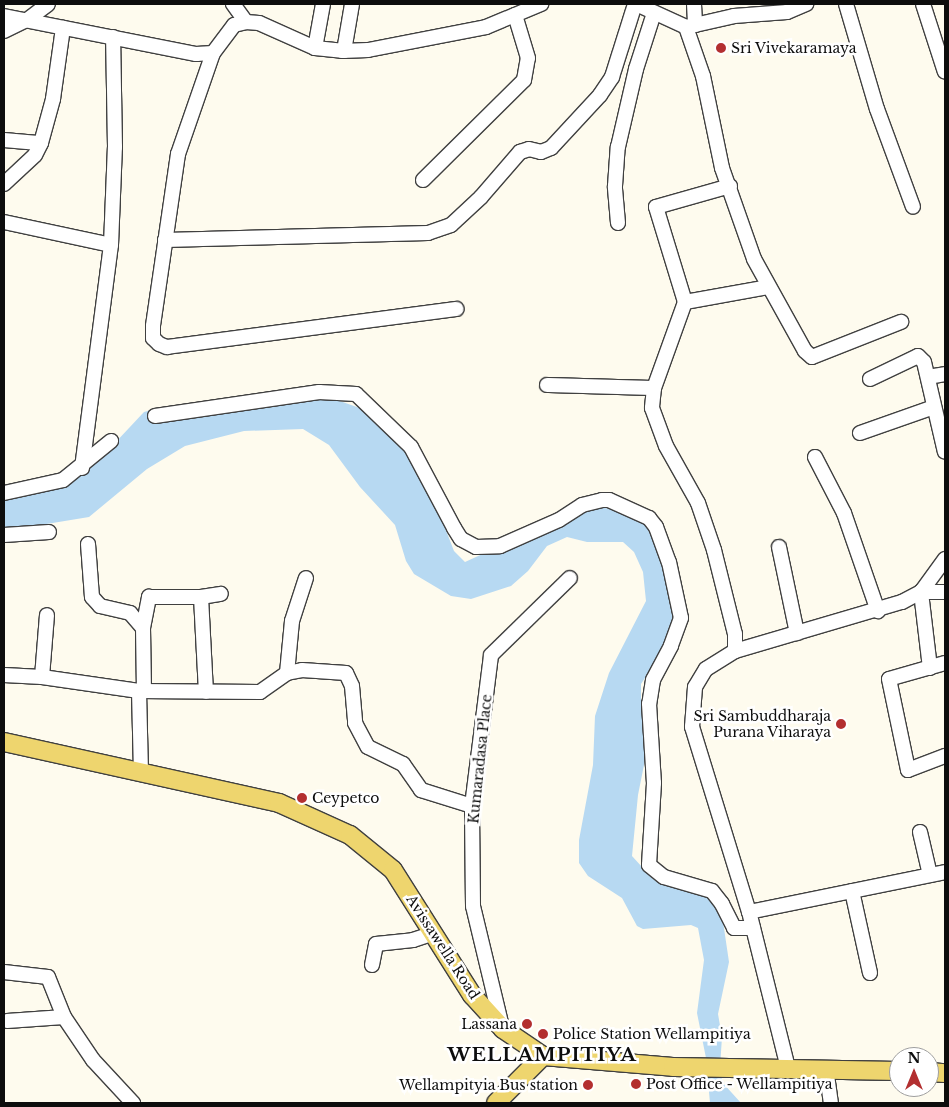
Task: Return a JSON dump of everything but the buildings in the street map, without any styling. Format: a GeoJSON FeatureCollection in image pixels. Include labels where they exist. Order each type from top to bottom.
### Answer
{"type":"FeatureCollection","features":[{"type":"Feature","properties":{"kind":"main road","name":"Avissawella Road"},"geometry":{"type":"LineString","coordinates":[[4,742],[279,803],[350,835],[392,870],[472,994],[503,1029],[543,1056],[673,1067],[826,1068],[889,1071]]}},
{"type":"Feature","properties":{"kind":"main road"},"geometry":{"type":"LineString","coordinates":[[496,1103],[543,1056]]}},
{"type":"Feature","properties":{"kind":"street"},"geometry":{"type":"LineString","coordinates":[[4,31],[27,20],[48,4]]}},
{"type":"Feature","properties":{"kind":"street"},"geometry":{"type":"LineString","coordinates":[[233,4],[246,22]]}},
{"type":"Feature","properties":{"kind":"street"},"geometry":{"type":"LineString","coordinates":[[315,48],[323,4]]}},
{"type":"Feature","properties":{"kind":"street"},"geometry":{"type":"LineString","coordinates":[[344,51],[352,4]]}},
{"type":"Feature","properties":{"kind":"street"},"geometry":{"type":"LineString","coordinates":[[456,309],[167,347],[153,338],[152,326],[178,154],[213,53],[234,25],[246,22],[259,23],[315,48],[344,51],[368,50],[486,27],[540,4]]}},
{"type":"Feature","properties":{"kind":"street"},"geometry":{"type":"LineString","coordinates":[[165,240],[428,232],[452,225],[481,197],[520,152],[529,149],[541,152],[551,148],[600,95],[612,77],[635,4],[690,26],[734,16],[787,12],[806,4]]}},
{"type":"Feature","properties":{"kind":"street"},"geometry":{"type":"LineString","coordinates":[[694,4],[690,26],[703,76],[722,168],[730,186],[754,259],[806,352],[812,356],[902,322]]}},
{"type":"Feature","properties":{"kind":"street"},"geometry":{"type":"LineString","coordinates":[[846,4],[877,109],[913,207]]}},
{"type":"Feature","properties":{"kind":"street"},"geometry":{"type":"LineString","coordinates":[[923,4],[945,72]]}},
{"type":"Feature","properties":{"kind":"street"},"geometry":{"type":"LineString","coordinates":[[618,223],[615,186],[618,147],[636,69],[654,13]]}},
{"type":"Feature","properties":{"kind":"street"},"geometry":{"type":"LineString","coordinates":[[423,180],[524,80],[528,58],[516,15]]}},
{"type":"Feature","properties":{"kind":"street"},"geometry":{"type":"LineString","coordinates":[[4,16],[196,54],[213,53]]}},
{"type":"Feature","properties":{"kind":"street"},"geometry":{"type":"LineString","coordinates":[[4,184],[35,155],[41,143],[53,99],[63,28]]}},
{"type":"Feature","properties":{"kind":"street"},"geometry":{"type":"LineString","coordinates":[[82,468],[111,245],[115,147],[113,37]]}},
{"type":"Feature","properties":{"kind":"street"},"geometry":{"type":"LineString","coordinates":[[4,140],[41,143]]}},
{"type":"Feature","properties":{"kind":"street"},"geometry":{"type":"LineString","coordinates":[[730,186],[656,207],[685,302],[654,388],[652,408],[666,446],[698,503],[714,550],[735,634],[735,652]]}},
{"type":"Feature","properties":{"kind":"street"},"geometry":{"type":"LineString","coordinates":[[4,222],[111,245]]}},
{"type":"Feature","properties":{"kind":"street"},"geometry":{"type":"LineString","coordinates":[[685,302],[768,287]]}},
{"type":"Feature","properties":{"kind":"street"},"geometry":{"type":"LineString","coordinates":[[870,379],[918,356],[924,362],[945,452]]}},
{"type":"Feature","properties":{"kind":"street"},"geometry":{"type":"LineString","coordinates":[[928,377],[945,374]]}},
{"type":"Feature","properties":{"kind":"street"},"geometry":{"type":"LineString","coordinates":[[547,386],[654,388]]}},
{"type":"Feature","properties":{"kind":"street"},"geometry":{"type":"LineString","coordinates":[[155,416],[319,392],[356,394],[411,447],[461,539],[476,547],[500,546],[559,520],[582,504],[602,500],[609,500],[648,518],[656,527],[669,562],[680,618],[671,646],[653,680],[649,704],[654,783],[649,865],[664,877],[712,891],[722,904],[734,928],[752,928]]}},
{"type":"Feature","properties":{"kind":"street"},"geometry":{"type":"LineString","coordinates":[[860,433],[934,407]]}},
{"type":"Feature","properties":{"kind":"street"},"geometry":{"type":"LineString","coordinates":[[4,493],[63,480],[82,468],[111,441]]}},
{"type":"Feature","properties":{"kind":"street"},"geometry":{"type":"LineString","coordinates":[[815,457],[848,522],[878,611]]}},
{"type":"Feature","properties":{"kind":"street"},"geometry":{"type":"LineString","coordinates":[[4,535],[49,532]]}},
{"type":"Feature","properties":{"kind":"street"},"geometry":{"type":"LineString","coordinates":[[88,544],[92,597],[100,606],[130,613],[143,628]]}},
{"type":"Feature","properties":{"kind":"street"},"geometry":{"type":"LineString","coordinates":[[780,547],[797,633]]}},
{"type":"Feature","properties":{"kind":"street"},"geometry":{"type":"LineString","coordinates":[[930,668],[921,592],[945,559]]}},
{"type":"Feature","properties":{"kind":"street"},"geometry":{"type":"LineString","coordinates":[[287,673],[292,621],[306,578]]}},
{"type":"Feature","properties":{"kind":"street","name":"Kumaradasa Place"},"geometry":{"type":"LineString","coordinates":[[503,1029],[473,906],[472,806],[491,655],[570,578]]}},
{"type":"Feature","properties":{"kind":"street"},"geometry":{"type":"LineString","coordinates":[[788,1068],[752,928],[750,912],[692,727],[695,687],[706,669],[735,652],[878,611],[921,592],[945,592]]}},
{"type":"Feature","properties":{"kind":"street"},"geometry":{"type":"LineString","coordinates":[[141,773],[143,628],[149,597],[201,597],[221,594]]}},
{"type":"Feature","properties":{"kind":"street"},"geometry":{"type":"LineString","coordinates":[[201,597],[206,692]]}},
{"type":"Feature","properties":{"kind":"street"},"geometry":{"type":"LineString","coordinates":[[42,677],[47,615]]}},
{"type":"Feature","properties":{"kind":"street"},"geometry":{"type":"LineString","coordinates":[[945,663],[889,679],[908,770],[945,756]]}},
{"type":"Feature","properties":{"kind":"street"},"geometry":{"type":"LineString","coordinates":[[4,675],[42,677],[142,690],[260,692],[287,673],[302,670],[346,673],[352,686],[355,724],[368,747],[403,764],[421,790],[472,806]]}},
{"type":"Feature","properties":{"kind":"street"},"geometry":{"type":"LineString","coordinates":[[920,832],[930,875]]}},
{"type":"Feature","properties":{"kind":"street"},"geometry":{"type":"LineString","coordinates":[[750,912],[945,872]]}},
{"type":"Feature","properties":{"kind":"street"},"geometry":{"type":"LineString","coordinates":[[852,892],[870,973]]}},
{"type":"Feature","properties":{"kind":"street"},"geometry":{"type":"LineString","coordinates":[[372,965],[376,944],[413,940],[434,934]]}},
{"type":"Feature","properties":{"kind":"street"},"geometry":{"type":"LineString","coordinates":[[4,972],[48,977],[64,1017],[93,1060],[133,1103]]}},
{"type":"Feature","properties":{"kind":"street"},"geometry":{"type":"LineString","coordinates":[[7,1021],[64,1017]]}},
{"type":"Feature","properties":{"kind":"street"},"geometry":{"type":"LineString","coordinates":[[826,1068],[831,1103]]}},
{"type":"Feature","properties":{"kind":"water"},"geometry":{"type":"Polygon","coordinates":[[[323,395],[368,411],[386,426],[428,484],[454,551],[465,562],[590,505],[620,511],[642,519],[654,529],[657,550],[672,577],[676,616],[667,644],[641,684],[641,707],[650,735],[638,795],[632,856],[653,879],[703,894],[721,908],[729,962],[718,1014],[722,1037],[720,1067],[722,1082],[741,1103],[710,1103],[706,1058],[697,1013],[704,960],[698,928],[691,925],[643,929],[637,926],[622,898],[588,876],[579,863],[579,840],[593,765],[595,716],[609,673],[646,601],[643,572],[634,552],[623,542],[587,542],[567,537],[547,546],[528,571],[511,586],[471,599],[451,596],[414,574],[406,561],[395,525],[360,487],[329,445],[303,429],[244,431],[185,446],[147,469],[89,517],[4,531],[4,498],[67,481],[114,444],[144,412],[158,408],[268,404],[323,395]]]}},
{"type":"Feature","properties":{"kind":"place","name":"Sri Vivekaramaya"},"geometry":{"type":"Point","coordinates":[721,48]}},
{"type":"Feature","properties":{"kind":"place","name":"Sri Sambuddharaja Purana Viharaya"},"geometry":{"type":"Point","coordinates":[841,724]}},
{"type":"Feature","properties":{"kind":"place","name":"Ceypetco"},"geometry":{"type":"Point","coordinates":[302,798]}},
{"type":"Feature","properties":{"kind":"place","name":"Lassana"},"geometry":{"type":"Point","coordinates":[527,1024]}},
{"type":"Feature","properties":{"kind":"place","name":"Police Station Wellampitiya"},"geometry":{"type":"Point","coordinates":[543,1034]}},
{"type":"Feature","properties":{"kind":"place","name":"Post Office - Wellampitiya"},"geometry":{"type":"Point","coordinates":[636,1084]}},
{"type":"Feature","properties":{"kind":"place","name":"Wellampityia Bus station"},"geometry":{"type":"Point","coordinates":[588,1085]}},
{"type":"Feature","properties":{"kind":"district","name":"WELLAMPITIYA"},"geometry":{"type":"Point","coordinates":[542,1055]}}]}
